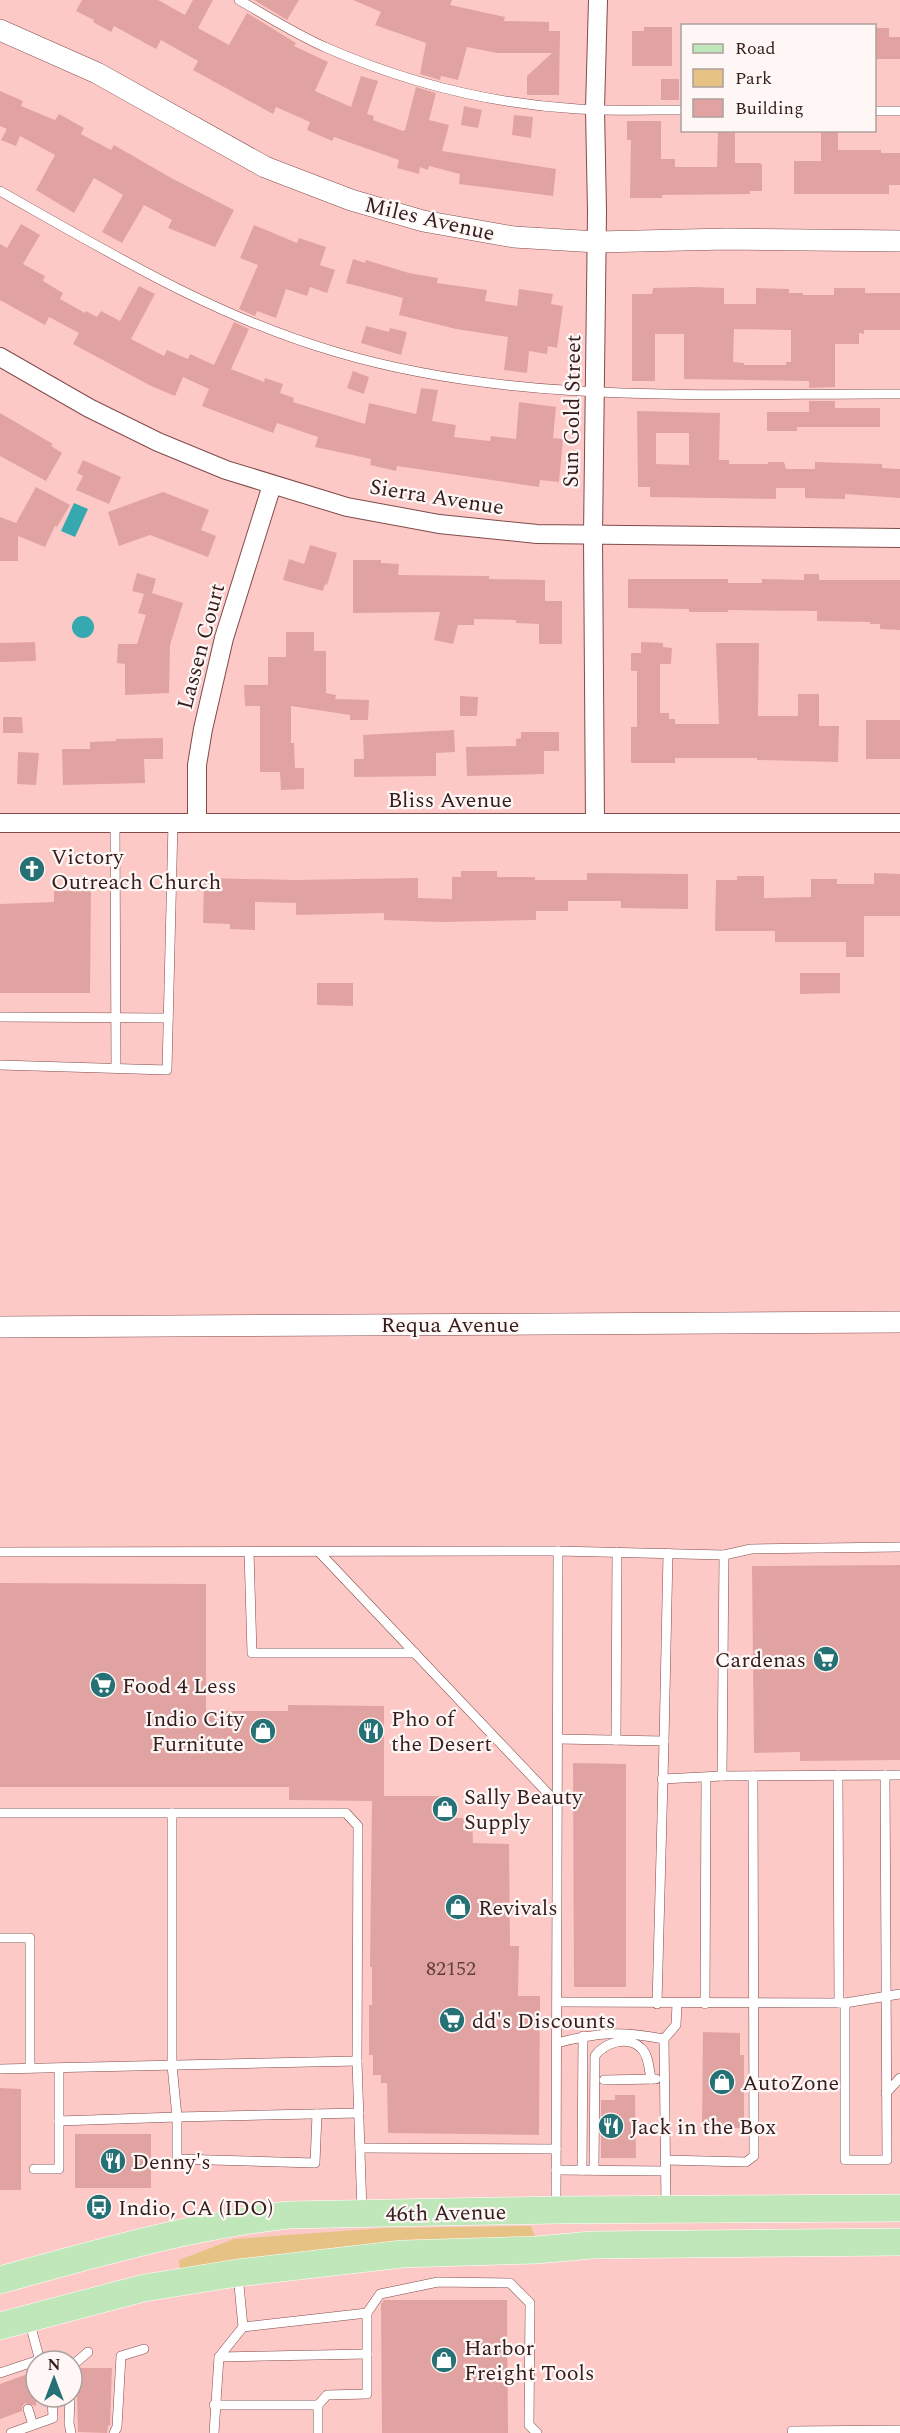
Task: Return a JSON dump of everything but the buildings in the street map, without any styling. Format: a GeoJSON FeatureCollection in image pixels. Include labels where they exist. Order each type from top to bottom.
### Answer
{"type":"FeatureCollection","features":[{"type":"Feature","properties":{"kind":"main road","name":"46th Avenue"},"geometry":{"type":"LineString","coordinates":[[0,2280],[118,2247],[250,2220],[288,2215],[556,2210],[900,2208]]}},
{"type":"Feature","properties":{"kind":"main road"},"geometry":{"type":"LineString","coordinates":[[794,2244],[798,2209]]}},
{"type":"Feature","properties":{"kind":"main road","name":"46th Avenue"},"geometry":{"type":"LineString","coordinates":[[0,2326],[144,2288],[237,2273],[402,2254],[536,2250],[592,2245],[900,2242]]}},
{"type":"Feature","properties":{"kind":"street","name":"Sun Gold Street"},"geometry":{"type":"LineString","coordinates":[[595,823],[593,536],[597,242],[595,109],[598,0]]}},
{"type":"Feature","properties":{"kind":"street","name":"Miles Avenue"},"geometry":{"type":"LineString","coordinates":[[0,30],[97,73],[265,166],[387,212],[465,230],[514,237],[597,242],[727,239],[900,241]]}},
{"type":"Feature","properties":{"kind":"street","name":"Sierra Avenue"},"geometry":{"type":"LineString","coordinates":[[0,357],[89,408],[158,442],[226,470],[347,507],[439,524],[537,534],[900,538]]}},
{"type":"Feature","properties":{"kind":"street","name":"Lassen Court"},"geometry":{"type":"LineString","coordinates":[[197,823],[197,765],[203,729],[224,638],[272,485]]}},
{"type":"Feature","properties":{"kind":"street","name":"Bliss Avenue"},"geometry":{"type":"LineString","coordinates":[[0,823],[900,823]]}},
{"type":"Feature","properties":{"kind":"street","name":"Requa Avenue"},"geometry":{"type":"LineString","coordinates":[[0,1327],[900,1322]]}},
{"type":"Feature","properties":{"kind":"lane"},"geometry":{"type":"LineString","coordinates":[[239,0],[325,47],[423,82],[524,103],[595,109],[681,110]]}},
{"type":"Feature","properties":{"kind":"lane"},"geometry":{"type":"LineString","coordinates":[[876,111],[900,111]]}},
{"type":"Feature","properties":{"kind":"lane"},"geometry":{"type":"LineString","coordinates":[[0,191],[153,278],[246,321],[334,352],[388,366],[512,386],[595,393],[900,394]]}},
{"type":"Feature","properties":{"kind":"lane"},"geometry":{"type":"LineString","coordinates":[[115,823],[116,1068]]}},
{"type":"Feature","properties":{"kind":"lane"},"geometry":{"type":"LineString","coordinates":[[0,1065],[166,1070],[173,823]]}},
{"type":"Feature","properties":{"kind":"lane"},"geometry":{"type":"LineString","coordinates":[[0,1017],[168,1018]]}},
{"type":"Feature","properties":{"kind":"lane"},"geometry":{"type":"LineString","coordinates":[[0,1552],[558,1551],[724,1554],[751,1549],[900,1547]]}},
{"type":"Feature","properties":{"kind":"lane"},"geometry":{"type":"LineString","coordinates":[[556,2210],[558,1551]]}},
{"type":"Feature","properties":{"kind":"lane"},"geometry":{"type":"LineString","coordinates":[[249,1552],[252,1653],[415,1653]]}},
{"type":"Feature","properties":{"kind":"lane"},"geometry":{"type":"LineString","coordinates":[[319,1552],[557,1803]]}},
{"type":"Feature","properties":{"kind":"lane"},"geometry":{"type":"LineString","coordinates":[[616,1740],[617,1552]]}},
{"type":"Feature","properties":{"kind":"lane"},"geometry":{"type":"LineString","coordinates":[[657,2004],[668,1553]]}},
{"type":"Feature","properties":{"kind":"lane"},"geometry":{"type":"LineString","coordinates":[[722,1776],[724,1554]]}},
{"type":"Feature","properties":{"kind":"lane"},"geometry":{"type":"LineString","coordinates":[[558,1739],[664,1741]]}},
{"type":"Feature","properties":{"kind":"lane"},"geometry":{"type":"LineString","coordinates":[[838,1775],[845,2160],[887,2160],[885,1775]]}},
{"type":"Feature","properties":{"kind":"lane"},"geometry":{"type":"LineString","coordinates":[[662,1779],[722,1776],[900,1775]]}},
{"type":"Feature","properties":{"kind":"lane"},"geometry":{"type":"LineString","coordinates":[[665,2160],[746,2162],[754,2156],[753,1776]]}},
{"type":"Feature","properties":{"kind":"lane"},"geometry":{"type":"LineString","coordinates":[[705,2004],[706,1778]]}},
{"type":"Feature","properties":{"kind":"lane"},"geometry":{"type":"LineString","coordinates":[[0,1813],[346,1813],[358,1826],[357,2061],[362,2214]]}},
{"type":"Feature","properties":{"kind":"lane"},"geometry":{"type":"LineString","coordinates":[[172,1813],[172,2065],[177,2117],[177,2159],[315,2163],[317,2114]]}},
{"type":"Feature","properties":{"kind":"lane"},"geometry":{"type":"LineString","coordinates":[[0,1938],[30,1938],[30,2068]]}},
{"type":"Feature","properties":{"kind":"lane"},"geometry":{"type":"LineString","coordinates":[[557,2002],[842,2003],[900,1994]]}},
{"type":"Feature","properties":{"kind":"lane"},"geometry":{"type":"LineString","coordinates":[[666,2209],[664,2039],[676,2025],[677,2004]]}},
{"type":"Feature","properties":{"kind":"lane"},"geometry":{"type":"LineString","coordinates":[[557,2043],[593,2034],[636,2033],[664,2039]]}},
{"type":"Feature","properties":{"kind":"lane"},"geometry":{"type":"LineString","coordinates":[[582,2170],[583,2036]]}},
{"type":"Feature","properties":{"kind":"lane"},"geometry":{"type":"LineString","coordinates":[[594,2170],[595,2056],[600,2048],[612,2042],[631,2043],[642,2048],[648,2060],[651,2079]]}},
{"type":"Feature","properties":{"kind":"lane"},"geometry":{"type":"LineString","coordinates":[[0,2069],[357,2061]]}},
{"type":"Feature","properties":{"kind":"lane"},"geometry":{"type":"LineString","coordinates":[[34,2169],[59,2169],[58,2068]]}},
{"type":"Feature","properties":{"kind":"lane"},"geometry":{"type":"LineString","coordinates":[[886,2093],[900,2078]]}},
{"type":"Feature","properties":{"kind":"lane"},"geometry":{"type":"LineString","coordinates":[[604,2080],[665,2079]]}},
{"type":"Feature","properties":{"kind":"lane"},"geometry":{"type":"LineString","coordinates":[[59,2121],[359,2113]]}},
{"type":"Feature","properties":{"kind":"lane"},"geometry":{"type":"LineString","coordinates":[[360,2148],[556,2149]]}},
{"type":"Feature","properties":{"kind":"lane"},"geometry":{"type":"LineString","coordinates":[[556,2170],[665,2171]]}},
{"type":"Feature","properties":{"kind":"lane"},"geometry":{"type":"LineString","coordinates":[[237,2273],[243,2327]]}},
{"type":"Feature","properties":{"kind":"lane"},"geometry":{"type":"LineString","coordinates":[[318,2433],[318,2405],[327,2395],[367,2394],[367,2313],[380,2294],[438,2282],[510,2283],[530,2302],[529,2425],[537,2433]]}},
{"type":"Feature","properties":{"kind":"lane"},"geometry":{"type":"LineString","coordinates":[[214,2433],[214,2405],[219,2357],[243,2327],[367,2313]]}},
{"type":"Feature","properties":{"kind":"lane"},"geometry":{"type":"LineString","coordinates":[[28,2318],[35,2349]]}},
{"type":"Feature","properties":{"kind":"lane"},"geometry":{"type":"LineString","coordinates":[[114,2433],[117,2427],[121,2356],[144,2349]]}},
{"type":"Feature","properties":{"kind":"lane"},"geometry":{"type":"LineString","coordinates":[[84,2355],[88,2352]]}},
{"type":"Feature","properties":{"kind":"lane"},"geometry":{"type":"LineString","coordinates":[[219,2357],[367,2354]]}},
{"type":"Feature","properties":{"kind":"lane"},"geometry":{"type":"LineString","coordinates":[[0,2373],[16,2373],[24,2369]]}},
{"type":"Feature","properties":{"kind":"lane"},"geometry":{"type":"LineString","coordinates":[[214,2405],[318,2405]]}},
{"type":"Feature","properties":{"kind":"lane"},"geometry":{"type":"LineString","coordinates":[[28,2409],[33,2425]]}},
{"type":"Feature","properties":{"kind":"lane"},"geometry":{"type":"LineString","coordinates":[[11,2433],[52,2418],[52,2409]]}},
{"type":"Feature","properties":{"kind":"lane"},"geometry":{"type":"LineString","coordinates":[[70,2409],[71,2433]]}},
{"type":"Feature","properties":{"kind":"lane"},"geometry":{"type":"LineString","coordinates":[[792,2419],[790,2432],[900,2430]]}},
{"type":"Feature","properties":{"kind":"green space"},"geometry":{"type":"Polygon","coordinates":[[[531,2226],[535,2237],[180,2271],[179,2260],[234,2239],[384,2228],[531,2226]]]}},
{"type":"Feature","properties":{"kind":"water"},"geometry":{"type":"Polygon","coordinates":[[[74,503],[88,509],[75,537],[61,531],[74,503]]]}},
{"type":"Feature","properties":{"kind":"water"},"geometry":{"type":"Polygon","coordinates":[[[83,616],[91,619],[94,627],[91,635],[83,638],[75,635],[72,627],[75,619],[83,616]]]}},
{"type":"Feature","properties":{"kind":"place","name":"Victory Outreach Church"},"geometry":{"type":"Point","coordinates":[32,869]}},
{"type":"Feature","properties":{"kind":"place","name":"Cardenas"},"geometry":{"type":"Point","coordinates":[826,1659]}},
{"type":"Feature","properties":{"kind":"place","name":"Food 4 Less"},"geometry":{"type":"Point","coordinates":[103,1685]}},
{"type":"Feature","properties":{"kind":"place","name":"Indio City Furnitute"},"geometry":{"type":"Point","coordinates":[263,1731]}},
{"type":"Feature","properties":{"kind":"place","name":"Pho of the Desert"},"geometry":{"type":"Point","coordinates":[371,1731]}},
{"type":"Feature","properties":{"kind":"place","name":"Sally Beauty Supply"},"geometry":{"type":"Point","coordinates":[445,1809]}},
{"type":"Feature","properties":{"kind":"place","name":"Revivals"},"geometry":{"type":"Point","coordinates":[458,1907]}},
{"type":"Feature","properties":{"kind":"place","name":"dd's Discounts"},"geometry":{"type":"Point","coordinates":[452,2020]}},
{"type":"Feature","properties":{"kind":"place","name":"AutoZone"},"geometry":{"type":"Point","coordinates":[722,2082]}},
{"type":"Feature","properties":{"kind":"place","name":"Jack in the Box"},"geometry":{"type":"Point","coordinates":[611,2126]}},
{"type":"Feature","properties":{"kind":"place","name":"Denny's"},"geometry":{"type":"Point","coordinates":[113,2161]}},
{"type":"Feature","properties":{"kind":"place","name":"Indio, CA (IDO)"},"geometry":{"type":"Point","coordinates":[99,2207]}},
{"type":"Feature","properties":{"kind":"place","name":"Harbor Freight Tools"},"geometry":{"type":"Point","coordinates":[444,2360]}}]}
